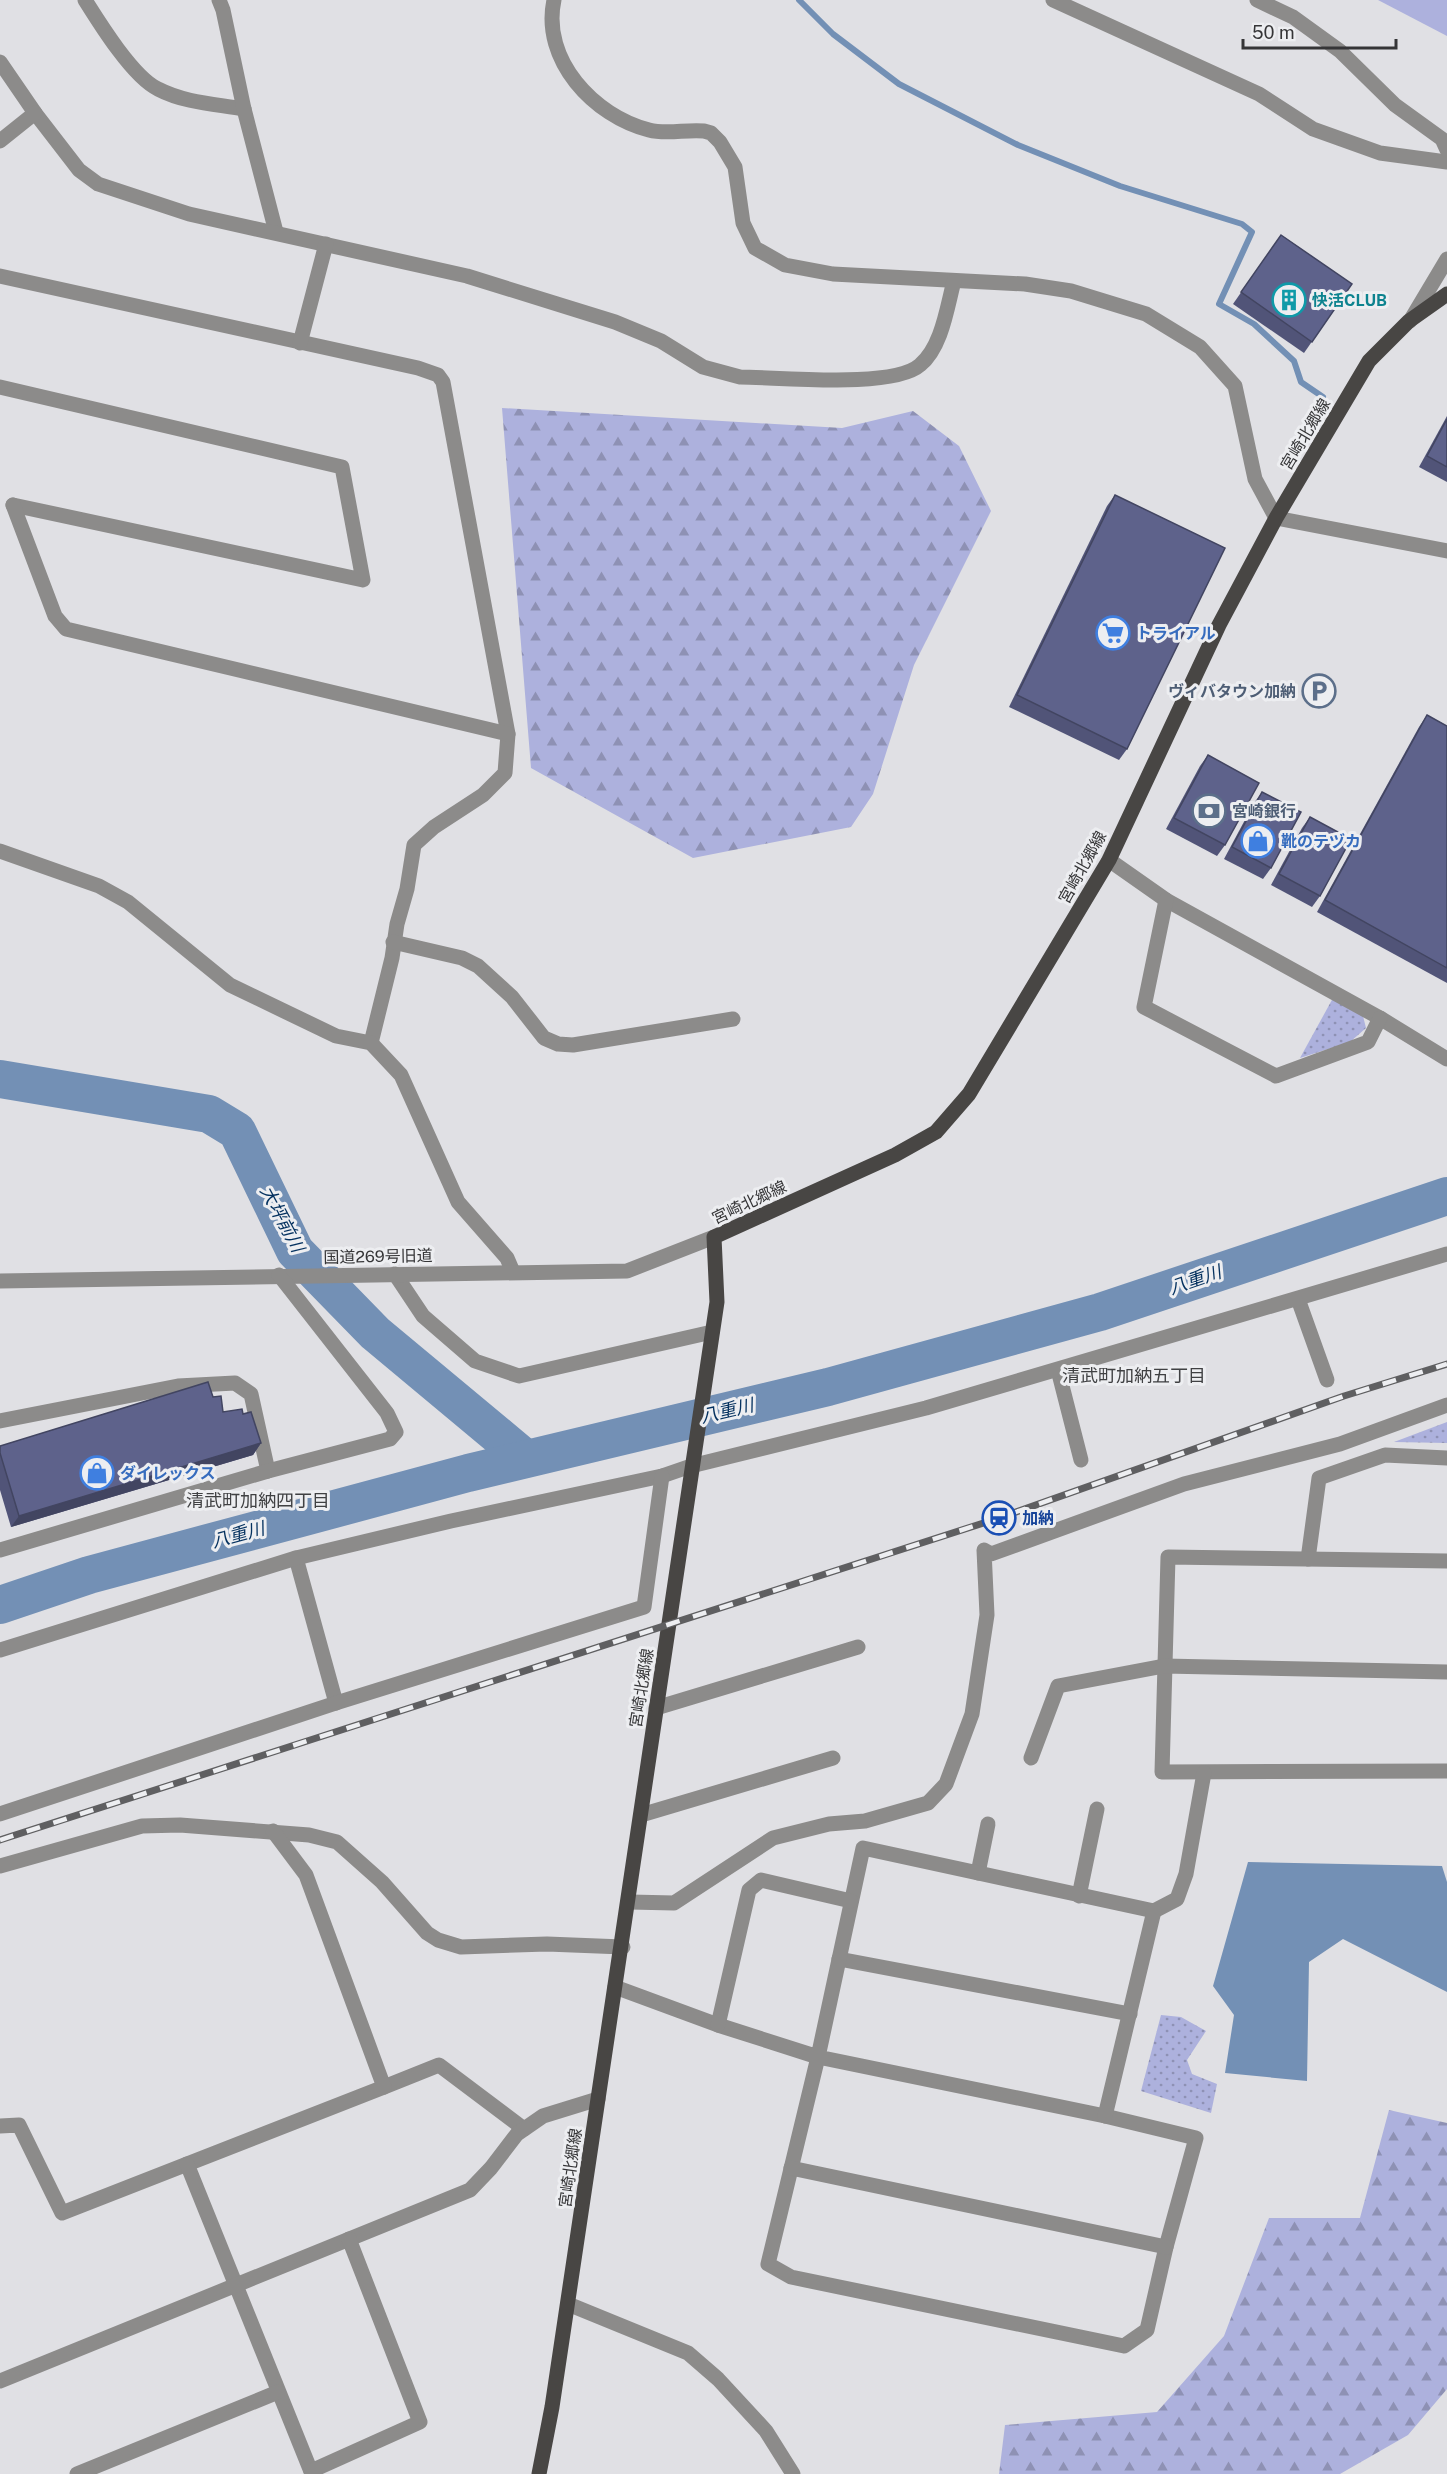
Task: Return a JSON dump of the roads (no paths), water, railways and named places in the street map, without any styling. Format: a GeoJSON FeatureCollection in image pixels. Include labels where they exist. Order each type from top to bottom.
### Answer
{"type":"FeatureCollection","features":[{"type":"Feature","properties":{"kind":"main road","name":"宮崎北郷線"},"geometry":{"type":"LineString","coordinates":[[539,2474],[552,2407],[630,1902],[656,1708],[710,1349],[717,1293],[714,1237],[895,1155],[936,1131],[969,1094],[1109,860],[1220,625],[1276,518],[1369,361],[1409,321],[1447,294]]}},
{"type":"Feature","properties":{"kind":"street"},"geometry":{"type":"LineString","coordinates":[[85,0],[121,53],[156,88],[186,100],[244,109]]}},
{"type":"Feature","properties":{"kind":"street"},"geometry":{"type":"LineString","coordinates":[[219,0],[276,232]]}},
{"type":"Feature","properties":{"kind":"street"},"geometry":{"type":"LineString","coordinates":[[554,0],[552,27],[564,64],[585,93],[598,105],[629,123],[649,130],[704,131],[711,133],[720,142],[735,167],[743,223],[755,248],[785,265],[833,274],[1025,284],[1071,291],[1146,314],[1200,347],[1235,386],[1255,479],[1276,518],[1447,551]]}},
{"type":"Feature","properties":{"kind":"street"},"geometry":{"type":"LineString","coordinates":[[1053,0],[1259,94],[1313,129],[1380,153],[1447,162]]}},
{"type":"Feature","properties":{"kind":"street"},"geometry":{"type":"LineString","coordinates":[[1257,0],[1293,17],[1340,51],[1395,105],[1442,139],[1447,150]]}},
{"type":"Feature","properties":{"kind":"street"},"geometry":{"type":"LineString","coordinates":[[0,62],[35,113],[79,170],[98,184],[189,214],[467,276],[615,322],[661,341],[703,367],[740,377],[884,379],[908,373],[920,366],[933,349],[954,281]]}},
{"type":"Feature","properties":{"kind":"street"},"geometry":{"type":"LineString","coordinates":[[0,141],[35,113]]}},
{"type":"Feature","properties":{"kind":"street"},"geometry":{"type":"LineString","coordinates":[[300,343],[326,244]]}},
{"type":"Feature","properties":{"kind":"street"},"geometry":{"type":"LineString","coordinates":[[1409,321],[1447,259]]}},
{"type":"Feature","properties":{"kind":"street"},"geometry":{"type":"LineString","coordinates":[[0,276],[418,368],[438,375],[443,382],[508,734],[505,773],[483,795],[434,827],[414,845],[393,942],[392,958],[371,1043]]}},
{"type":"Feature","properties":{"kind":"street"},"geometry":{"type":"LineString","coordinates":[[0,387],[342,467],[363,580],[13,505],[55,616],[66,629],[508,734]]}},
{"type":"Feature","properties":{"kind":"street"},"geometry":{"type":"LineString","coordinates":[[0,852],[99,886],[128,902],[230,985],[336,1036],[371,1043],[401,1075],[458,1202],[507,1258],[513,1272]]}},
{"type":"Feature","properties":{"kind":"street"},"geometry":{"type":"LineString","coordinates":[[1109,860],[1166,900],[1380,1018],[1447,1059]]}},
{"type":"Feature","properties":{"kind":"street"},"geometry":{"type":"LineString","coordinates":[[1166,900],[1144,1007],[1276,1076],[1368,1042],[1380,1018]]}},
{"type":"Feature","properties":{"kind":"street"},"geometry":{"type":"LineString","coordinates":[[393,942],[462,958],[478,966],[512,997],[544,1038],[558,1044],[573,1045],[733,1019]]}},
{"type":"Feature","properties":{"kind":"street","name":"国道269号旧道"},"geometry":{"type":"LineString","coordinates":[[0,1281],[627,1271],[714,1237]]}},
{"type":"Feature","properties":{"kind":"street"},"geometry":{"type":"LineString","coordinates":[[0,1650],[296,1558],[451,1521],[662,1476],[693,1461],[926,1408],[1447,1254]]}},
{"type":"Feature","properties":{"kind":"street"},"geometry":{"type":"LineString","coordinates":[[395,1274],[423,1317],[475,1361],[519,1376],[712,1332]]}},
{"type":"Feature","properties":{"kind":"street"},"geometry":{"type":"LineString","coordinates":[[0,1550],[268,1471],[390,1439],[396,1432],[387,1413],[279,1275]]}},
{"type":"Feature","properties":{"kind":"street"},"geometry":{"type":"LineString","coordinates":[[1298,1299],[1327,1380]]}},
{"type":"Feature","properties":{"kind":"street"},"geometry":{"type":"LineString","coordinates":[[1058,1370],[1081,1460]]}},
{"type":"Feature","properties":{"kind":"street"},"geometry":{"type":"LineString","coordinates":[[0,1421],[178,1386],[235,1383],[251,1394],[268,1471]]}},
{"type":"Feature","properties":{"kind":"street"},"geometry":{"type":"LineString","coordinates":[[630,1902],[674,1903],[772,1838],[830,1824],[865,1821],[928,1803],[946,1784],[972,1714],[987,1615],[984,1550],[991,1554],[1184,1484],[1340,1443],[1447,1405]]}},
{"type":"Feature","properties":{"kind":"street"},"geometry":{"type":"LineString","coordinates":[[1308,1559],[1319,1478],[1385,1455],[1447,1458]]}},
{"type":"Feature","properties":{"kind":"street"},"geometry":{"type":"LineString","coordinates":[[0,1814],[336,1703],[644,1607],[662,1476]]}},
{"type":"Feature","properties":{"kind":"street"},"geometry":{"type":"LineString","coordinates":[[1447,1561],[1168,1557],[1162,1772],[1447,1771]]}},
{"type":"Feature","properties":{"kind":"street"},"geometry":{"type":"LineString","coordinates":[[296,1558],[336,1703]]}},
{"type":"Feature","properties":{"kind":"street"},"geometry":{"type":"LineString","coordinates":[[656,1708],[858,1647]]}},
{"type":"Feature","properties":{"kind":"street"},"geometry":{"type":"LineString","coordinates":[[1031,1758],[1058,1686],[1164,1666],[1447,1672]]}},
{"type":"Feature","properties":{"kind":"street"},"geometry":{"type":"LineString","coordinates":[[641,1815],[833,1758]]}},
{"type":"Feature","properties":{"kind":"street"},"geometry":{"type":"LineString","coordinates":[[615,1988],[718,2025],[818,2057],[1105,2116],[1196,2138],[1166,2247],[1147,2330],[1124,2346],[791,2277],[768,2264],[818,2057],[863,1848],[1154,1911],[1177,1899],[1186,1874],[1204,1773]]}},
{"type":"Feature","properties":{"kind":"street"},"geometry":{"type":"LineString","coordinates":[[1079,1896],[1097,1809]]}},
{"type":"Feature","properties":{"kind":"street"},"geometry":{"type":"LineString","coordinates":[[978,1873],[988,1824]]}},
{"type":"Feature","properties":{"kind":"street"},"geometry":{"type":"LineString","coordinates":[[0,1866],[142,1826],[180,1825],[309,1835],[337,1842],[382,1882],[427,1933],[438,1940],[461,1947],[547,1944],[623,1947]]}},
{"type":"Feature","properties":{"kind":"street"},"geometry":{"type":"LineString","coordinates":[[273,1831],[306,1875],[384,2088]]}},
{"type":"Feature","properties":{"kind":"street"},"geometry":{"type":"LineString","coordinates":[[718,2025],[749,1890],[761,1880],[852,1901]]}},
{"type":"Feature","properties":{"kind":"street"},"geometry":{"type":"LineString","coordinates":[[1105,2116],[1154,1911]]}},
{"type":"Feature","properties":{"kind":"street"},"geometry":{"type":"LineString","coordinates":[[839,1959],[1130,2014]]}},
{"type":"Feature","properties":{"kind":"street"},"geometry":{"type":"LineString","coordinates":[[0,2126],[19,2125],[62,2213],[439,2065],[524,2129]]}},
{"type":"Feature","properties":{"kind":"street"},"geometry":{"type":"LineString","coordinates":[[0,2381],[470,2190],[524,2129],[543,2116],[598,2099]]}},
{"type":"Feature","properties":{"kind":"street"},"geometry":{"type":"LineString","coordinates":[[187,2164],[311,2473],[420,2422],[349,2239]]}},
{"type":"Feature","properties":{"kind":"street"},"geometry":{"type":"LineString","coordinates":[[790,2168],[1166,2247]]}},
{"type":"Feature","properties":{"kind":"street"},"geometry":{"type":"LineString","coordinates":[[568,2304],[688,2353],[718,2379],[766,2432],[793,2474]]}},
{"type":"Feature","properties":{"kind":"street"},"geometry":{"type":"LineString","coordinates":[[77,2474],[278,2392]]}},
{"type":"Feature","properties":{"kind":"waterway"},"geometry":{"type":"LineString","coordinates":[[799,0],[833,34],[899,84],[1018,145],[1120,186],[1242,224],[1252,232],[1219,304],[1254,324],[1294,361],[1301,382],[1323,397]]}},
{"type":"Feature","properties":{"kind":"waterway","name":"大坪前川"},"geometry":{"type":"LineString","coordinates":[[0,1079],[209,1114],[237,1131],[295,1251],[375,1333],[525,1458]]}},
{"type":"Feature","properties":{"kind":"waterway","name":"八重川"},"geometry":{"type":"LineString","coordinates":[[0,1605],[89,1575],[468,1473],[828,1387],[1100,1312],[1447,1196]]}},
{"type":"Feature","properties":{"kind":"railway"},"geometry":{"type":"LineString","coordinates":[[0,1840],[999,1518],[1344,1396],[1447,1364]]}},
{"type":"Feature","properties":{"kind":"place","name":"快活CLUB"},"geometry":{"type":"Point","coordinates":[1289,300]}},
{"type":"Feature","properties":{"kind":"place","name":"トライアル"},"geometry":{"type":"Point","coordinates":[1113,633]}},
{"type":"Feature","properties":{"kind":"place","name":"ヴィバタウン加納"},"geometry":{"type":"Point","coordinates":[1319,691]}},
{"type":"Feature","properties":{"kind":"place","name":"宮崎銀行"},"geometry":{"type":"Point","coordinates":[1209,811]}},
{"type":"Feature","properties":{"kind":"place","name":"靴のテヅカ"},"geometry":{"type":"Point","coordinates":[1258,841]}},
{"type":"Feature","properties":{"kind":"place","name":"ダイレックス"},"geometry":{"type":"Point","coordinates":[97,1473]}},
{"type":"Feature","properties":{"kind":"place","name":"加納"},"geometry":{"type":"Point","coordinates":[999,1518]}},
{"type":"Feature","properties":{"kind":"district","name":"清武町加納五丁目"},"geometry":{"type":"Point","coordinates":[1134,1376]}},
{"type":"Feature","properties":{"kind":"district","name":"清武町加納四丁目"},"geometry":{"type":"Point","coordinates":[258,1501]}}]}
